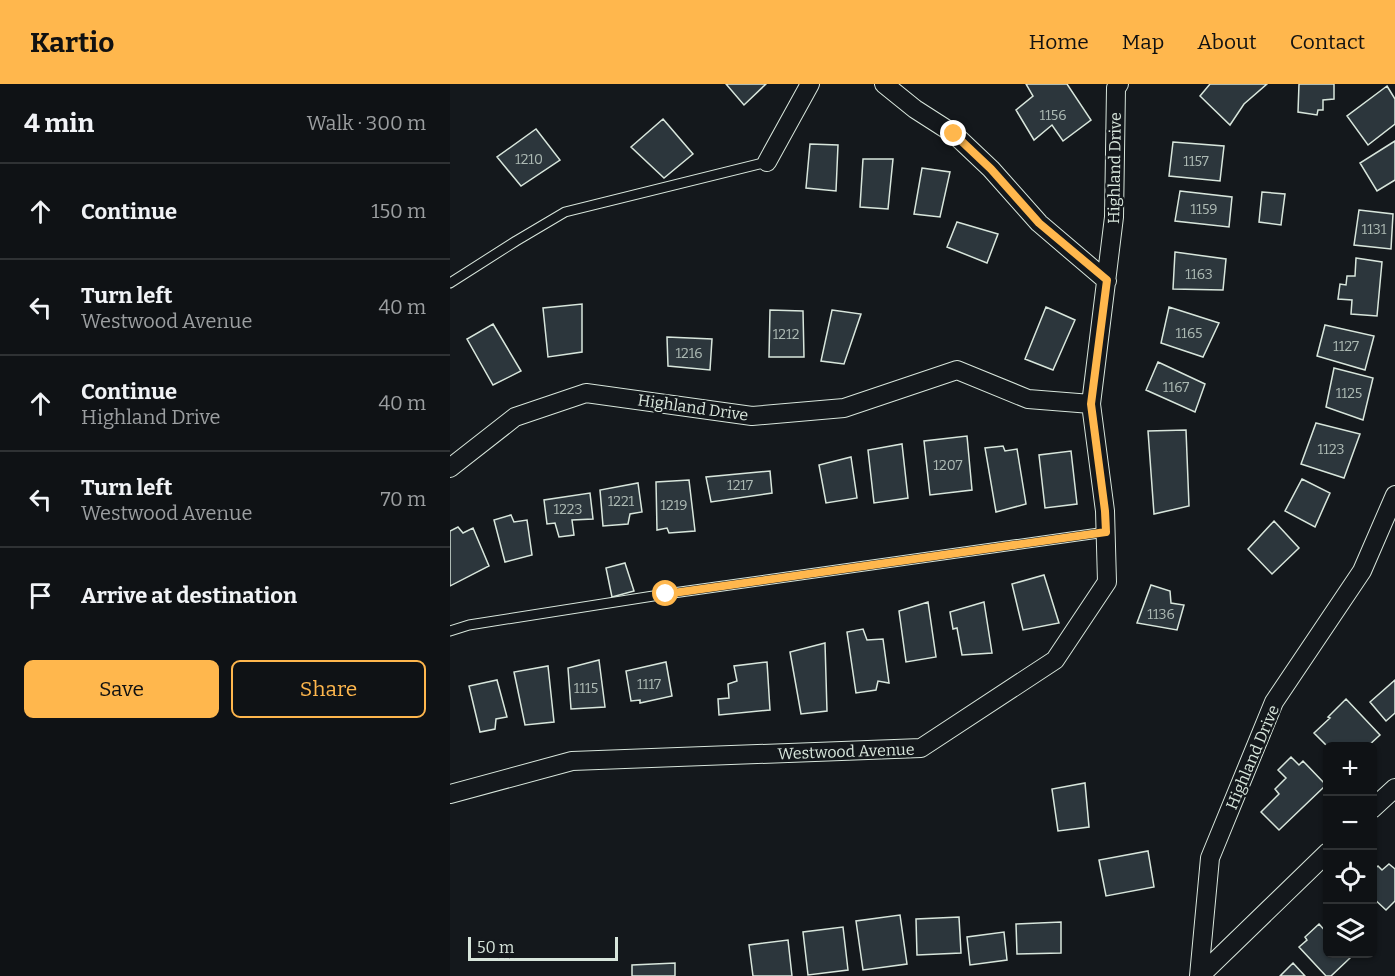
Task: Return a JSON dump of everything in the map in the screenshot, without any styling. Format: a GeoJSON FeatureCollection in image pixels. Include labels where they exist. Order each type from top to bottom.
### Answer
{"type":"FeatureCollection","features":[{"type":"Feature","properties":{"kind":"street"},"geometry":{"type":"LineString","coordinates":[[767,162],[810,84]]}},
{"type":"Feature","properties":{"kind":"street"},"geometry":{"type":"LineString","coordinates":[[884,84],[915,109],[954,134],[991,169],[1039,223],[1107,280]]}},
{"type":"Feature","properties":{"kind":"street","name":"Highland Drive"},"geometry":{"type":"LineString","coordinates":[[450,468],[514,417],[586,393],[752,416],[844,408],[957,370],[1028,399],[1091,404],[1114,217],[1115,100],[1116,88],[1119,84]]}},
{"type":"Feature","properties":{"kind":"street","name":"Westwood Avenue"},"geometry":{"type":"LineString","coordinates":[[450,794],[572,761],[921,748],[1055,660],[1107,582],[1105,511],[1091,404]]}},
{"type":"Feature","properties":{"kind":"street","name":"Highland Drive"},"geometry":{"type":"LineString","coordinates":[[1200,976],[1210,858],[1214,848],[1274,702],[1362,571],[1395,495]]}},
{"type":"Feature","properties":{"kind":"street"},"geometry":{"type":"LineString","coordinates":[[1377,804],[1395,788]]}},
{"type":"Feature","properties":{"kind":"street"},"geometry":{"type":"LineString","coordinates":[[1200,976],[1323,857]]}},
{"type":"Feature","properties":{"kind":"lane"},"geometry":{"type":"LineString","coordinates":[[450,283],[565,212],[767,162]]}},
{"type":"Feature","properties":{"kind":"lane"},"geometry":{"type":"LineString","coordinates":[[450,631],[469,625],[666,594],[1106,532]]}},
{"type":"Feature","properties":{"kind":"building"},"geometry":{"type":"Polygon","coordinates":[[[726,84],[766,84],[744,105],[726,84]]]}},
{"type":"Feature","properties":{"kind":"building"},"geometry":{"type":"Polygon","coordinates":[[[1026,84],[1067,84],[1091,120],[1063,141],[1052,125],[1034,140],[1016,110],[1033,96],[1026,84]]]}},
{"type":"Feature","properties":{"kind":"building"},"geometry":{"type":"Polygon","coordinates":[[[1210,84],[1267,84],[1244,104],[1230,125],[1200,96],[1210,84]]]}},
{"type":"Feature","properties":{"kind":"building"},"geometry":{"type":"Polygon","coordinates":[[[1299,84],[1334,84],[1334,99],[1323,100],[1323,110],[1318,110],[1317,115],[1298,112],[1299,84]]]}},
{"type":"Feature","properties":{"kind":"building"},"geometry":{"type":"Polygon","coordinates":[[[1387,86],[1395,99],[1395,124],[1368,145],[1347,116],[1387,86]]]}},
{"type":"Feature","properties":{"kind":"building"},"geometry":{"type":"Polygon","coordinates":[[[663,119],[693,154],[664,178],[631,147],[663,119]]]}},
{"type":"Feature","properties":{"kind":"building"},"geometry":{"type":"Polygon","coordinates":[[[536,129],[560,160],[521,186],[497,157],[536,129]]]}},
{"type":"Feature","properties":{"kind":"building"},"geometry":{"type":"Polygon","coordinates":[[[1395,141],[1395,180],[1377,191],[1360,163],[1395,141]]]}},
{"type":"Feature","properties":{"kind":"building"},"geometry":{"type":"Polygon","coordinates":[[[1173,142],[1224,146],[1220,181],[1169,176],[1173,142]]]}},
{"type":"Feature","properties":{"kind":"building"},"geometry":{"type":"Polygon","coordinates":[[[810,144],[838,145],[836,191],[806,188],[810,144]]]}},
{"type":"Feature","properties":{"kind":"building"},"geometry":{"type":"Polygon","coordinates":[[[863,159],[893,159],[888,209],[860,207],[863,159]]]}},
{"type":"Feature","properties":{"kind":"building"},"geometry":{"type":"Polygon","coordinates":[[[922,168],[950,172],[940,217],[914,214],[922,168]]]}},
{"type":"Feature","properties":{"kind":"building"},"geometry":{"type":"Polygon","coordinates":[[[1180,191],[1232,197],[1229,227],[1175,221],[1180,191]]]}},
{"type":"Feature","properties":{"kind":"building"},"geometry":{"type":"Polygon","coordinates":[[[1262,192],[1285,194],[1281,225],[1259,222],[1262,192]]]}},
{"type":"Feature","properties":{"kind":"building"},"geometry":{"type":"Polygon","coordinates":[[[1359,210],[1393,214],[1391,249],[1354,245],[1359,210]]]}},
{"type":"Feature","properties":{"kind":"building"},"geometry":{"type":"Polygon","coordinates":[[[957,222],[998,234],[987,263],[947,247],[957,222]]]}},
{"type":"Feature","properties":{"kind":"building"},"geometry":{"type":"Polygon","coordinates":[[[1175,252],[1226,259],[1223,290],[1173,289],[1175,252]]]}},
{"type":"Feature","properties":{"kind":"building"},"geometry":{"type":"Polygon","coordinates":[[[1356,258],[1382,262],[1377,316],[1351,314],[1352,300],[1338,299],[1340,284],[1346,285],[1347,276],[1355,276],[1356,258]]]}},
{"type":"Feature","properties":{"kind":"building"},"geometry":{"type":"Polygon","coordinates":[[[582,304],[582,352],[548,357],[543,308],[582,304]]]}},
{"type":"Feature","properties":{"kind":"building"},"geometry":{"type":"Polygon","coordinates":[[[1046,307],[1075,320],[1053,370],[1025,359],[1046,307]]]}},
{"type":"Feature","properties":{"kind":"building"},"geometry":{"type":"Polygon","coordinates":[[[1169,307],[1219,323],[1203,357],[1161,343],[1169,307]]]}},
{"type":"Feature","properties":{"kind":"building"},"geometry":{"type":"Polygon","coordinates":[[[770,310],[803,311],[804,357],[769,357],[770,310]]]}},
{"type":"Feature","properties":{"kind":"building"},"geometry":{"type":"Polygon","coordinates":[[[832,310],[861,314],[844,364],[821,361],[832,310]]]}},
{"type":"Feature","properties":{"kind":"building"},"geometry":{"type":"Polygon","coordinates":[[[493,324],[521,371],[493,385],[467,339],[493,324]]]}},
{"type":"Feature","properties":{"kind":"building"},"geometry":{"type":"Polygon","coordinates":[[[1325,325],[1374,336],[1365,370],[1317,356],[1325,325]]]}},
{"type":"Feature","properties":{"kind":"building"},"geometry":{"type":"Polygon","coordinates":[[[667,337],[712,339],[710,370],[668,366],[667,337]]]}},
{"type":"Feature","properties":{"kind":"building"},"geometry":{"type":"Polygon","coordinates":[[[1158,362],[1205,384],[1195,412],[1146,390],[1158,362]]]}},
{"type":"Feature","properties":{"kind":"building"},"geometry":{"type":"Polygon","coordinates":[[[1334,368],[1373,378],[1363,420],[1326,407],[1334,368]]]}},
{"type":"Feature","properties":{"kind":"building"},"geometry":{"type":"Polygon","coordinates":[[[1316,423],[1360,434],[1344,478],[1301,464],[1316,423]]]}},
{"type":"Feature","properties":{"kind":"building"},"geometry":{"type":"Polygon","coordinates":[[[1186,430],[1189,506],[1154,514],[1148,431],[1186,430]]]}},
{"type":"Feature","properties":{"kind":"building"},"geometry":{"type":"Polygon","coordinates":[[[967,436],[972,490],[930,495],[924,441],[967,436]]]}},
{"type":"Feature","properties":{"kind":"building"},"geometry":{"type":"Polygon","coordinates":[[[902,444],[908,498],[874,503],[868,450],[902,444]]]}},
{"type":"Feature","properties":{"kind":"building"},"geometry":{"type":"Polygon","coordinates":[[[1003,446],[1005,451],[1017,449],[1026,504],[996,512],[985,448],[1003,446]]]}},
{"type":"Feature","properties":{"kind":"building"},"geometry":{"type":"Polygon","coordinates":[[[1071,451],[1077,504],[1045,508],[1039,455],[1071,451]]]}},
{"type":"Feature","properties":{"kind":"building"},"geometry":{"type":"Polygon","coordinates":[[[851,457],[857,498],[826,503],[819,465],[851,457]]]}},
{"type":"Feature","properties":{"kind":"building"},"geometry":{"type":"Polygon","coordinates":[[[770,471],[772,493],[711,502],[706,477],[770,471]]]}},
{"type":"Feature","properties":{"kind":"building"},"geometry":{"type":"Polygon","coordinates":[[[1302,479],[1330,493],[1315,527],[1285,511],[1302,479]]]}},
{"type":"Feature","properties":{"kind":"building"},"geometry":{"type":"Polygon","coordinates":[[[689,480],[695,531],[669,533],[667,528],[657,530],[656,482],[689,480]]]}},
{"type":"Feature","properties":{"kind":"building"},"geometry":{"type":"Polygon","coordinates":[[[638,483],[642,512],[630,514],[628,524],[603,526],[600,490],[638,483]]]}},
{"type":"Feature","properties":{"kind":"building"},"geometry":{"type":"Polygon","coordinates":[[[590,493],[593,519],[572,520],[574,535],[559,537],[555,523],[547,524],[544,500],[590,493]]]}},
{"type":"Feature","properties":{"kind":"building"},"geometry":{"type":"Polygon","coordinates":[[[511,515],[514,522],[527,520],[532,555],[505,562],[494,520],[511,515]]]}},
{"type":"Feature","properties":{"kind":"building"},"geometry":{"type":"Polygon","coordinates":[[[1274,521],[1299,548],[1272,574],[1248,549],[1274,521]]]}},
{"type":"Feature","properties":{"kind":"building"},"geometry":{"type":"Polygon","coordinates":[[[458,527],[463,533],[473,528],[489,566],[450,586],[450,531],[458,527]]]}},
{"type":"Feature","properties":{"kind":"building"},"geometry":{"type":"Polygon","coordinates":[[[625,563],[634,591],[612,597],[606,568],[625,563]]]}},
{"type":"Feature","properties":{"kind":"building"},"geometry":{"type":"Polygon","coordinates":[[[1044,575],[1059,623],[1023,630],[1012,584],[1044,575]]]}},
{"type":"Feature","properties":{"kind":"building"},"geometry":{"type":"Polygon","coordinates":[[[1151,585],[1170,591],[1171,603],[1184,605],[1177,630],[1137,623],[1151,585]]]}},
{"type":"Feature","properties":{"kind":"building"},"geometry":{"type":"Polygon","coordinates":[[[928,602],[936,657],[906,662],[899,611],[928,602]]]}},
{"type":"Feature","properties":{"kind":"building"},"geometry":{"type":"Polygon","coordinates":[[[984,602],[992,653],[962,655],[957,628],[953,629],[950,612],[984,602]]]}},
{"type":"Feature","properties":{"kind":"building"},"geometry":{"type":"Polygon","coordinates":[[[863,629],[867,640],[883,639],[889,683],[878,681],[876,690],[856,693],[847,632],[863,629]]]}},
{"type":"Feature","properties":{"kind":"building"},"geometry":{"type":"Polygon","coordinates":[[[825,643],[827,711],[801,714],[790,652],[825,643]]]}},
{"type":"Feature","properties":{"kind":"building"},"geometry":{"type":"Polygon","coordinates":[[[599,660],[605,707],[571,709],[568,668],[599,660]]]}},
{"type":"Feature","properties":{"kind":"building"},"geometry":{"type":"Polygon","coordinates":[[[666,662],[672,696],[640,703],[640,700],[631,701],[626,671],[666,662]]]}},
{"type":"Feature","properties":{"kind":"building"},"geometry":{"type":"Polygon","coordinates":[[[767,662],[770,710],[719,715],[718,699],[729,698],[728,684],[737,681],[734,666],[767,662]]]}},
{"type":"Feature","properties":{"kind":"building"},"geometry":{"type":"Polygon","coordinates":[[[548,666],[554,722],[525,725],[514,672],[548,666]]]}},
{"type":"Feature","properties":{"kind":"building"},"geometry":{"type":"Polygon","coordinates":[[[497,680],[507,717],[496,719],[495,729],[480,732],[469,686],[497,680]]]}},
{"type":"Feature","properties":{"kind":"building"},"geometry":{"type":"Polygon","coordinates":[[[1395,680],[1395,713],[1386,721],[1370,702],[1395,680]]]}},
{"type":"Feature","properties":{"kind":"building"},"geometry":{"type":"Polygon","coordinates":[[[1346,699],[1380,735],[1372,742],[1323,742],[1314,733],[1330,718],[1328,717],[1346,699]]]}},
{"type":"Feature","properties":{"kind":"building"},"geometry":{"type":"Polygon","coordinates":[[[1291,757],[1299,765],[1303,761],[1323,782],[1323,788],[1279,830],[1261,812],[1279,794],[1275,789],[1286,778],[1278,770],[1291,757]]]}},
{"type":"Feature","properties":{"kind":"building"},"geometry":{"type":"Polygon","coordinates":[[[1085,783],[1089,827],[1058,831],[1052,789],[1085,783]]]}},
{"type":"Feature","properties":{"kind":"building"},"geometry":{"type":"Polygon","coordinates":[[[1148,851],[1154,887],[1106,896],[1099,860],[1148,851]]]}},
{"type":"Feature","properties":{"kind":"building"},"geometry":{"type":"Polygon","coordinates":[[[1389,864],[1395,869],[1395,901],[1386,910],[1377,902],[1377,867],[1382,870],[1389,864]]]}},
{"type":"Feature","properties":{"kind":"building"},"geometry":{"type":"Polygon","coordinates":[[[900,915],[907,964],[863,970],[856,921],[900,915]]]}},
{"type":"Feature","properties":{"kind":"building"},"geometry":{"type":"Polygon","coordinates":[[[959,917],[961,953],[917,955],[916,919],[959,917]]]}},
{"type":"Feature","properties":{"kind":"building"},"geometry":{"type":"Polygon","coordinates":[[[1061,922],[1061,953],[1017,954],[1016,924],[1061,922]]]}},
{"type":"Feature","properties":{"kind":"building"},"geometry":{"type":"Polygon","coordinates":[[[1319,924],[1323,928],[1323,958],[1350,958],[1331,976],[1326,976],[1299,947],[1307,940],[1305,937],[1319,924]]]}},
{"type":"Feature","properties":{"kind":"building"},"geometry":{"type":"Polygon","coordinates":[[[843,927],[848,970],[808,975],[803,932],[843,927]]]}},
{"type":"Feature","properties":{"kind":"building"},"geometry":{"type":"Polygon","coordinates":[[[1004,932],[1007,960],[970,965],[967,937],[1004,932]]]}},
{"type":"Feature","properties":{"kind":"building"},"geometry":{"type":"Polygon","coordinates":[[[788,940],[792,976],[753,976],[749,945],[788,940]]]}},
{"type":"Feature","properties":{"kind":"building"},"geometry":{"type":"Polygon","coordinates":[[[675,963],[675,976],[632,976],[632,965],[675,963]]]}},
{"type":"Feature","properties":{"kind":"building"},"geometry":{"type":"Polygon","coordinates":[[[1293,963],[1305,976],[1280,976],[1293,963]]]}},
{"type":"Feature","properties":{"kind":"route"},"geometry":{"type":"LineString","coordinates":[[666,594],[1106,532],[1091,404],[1107,280],[1039,223],[991,169],[954,134]]}}]}
